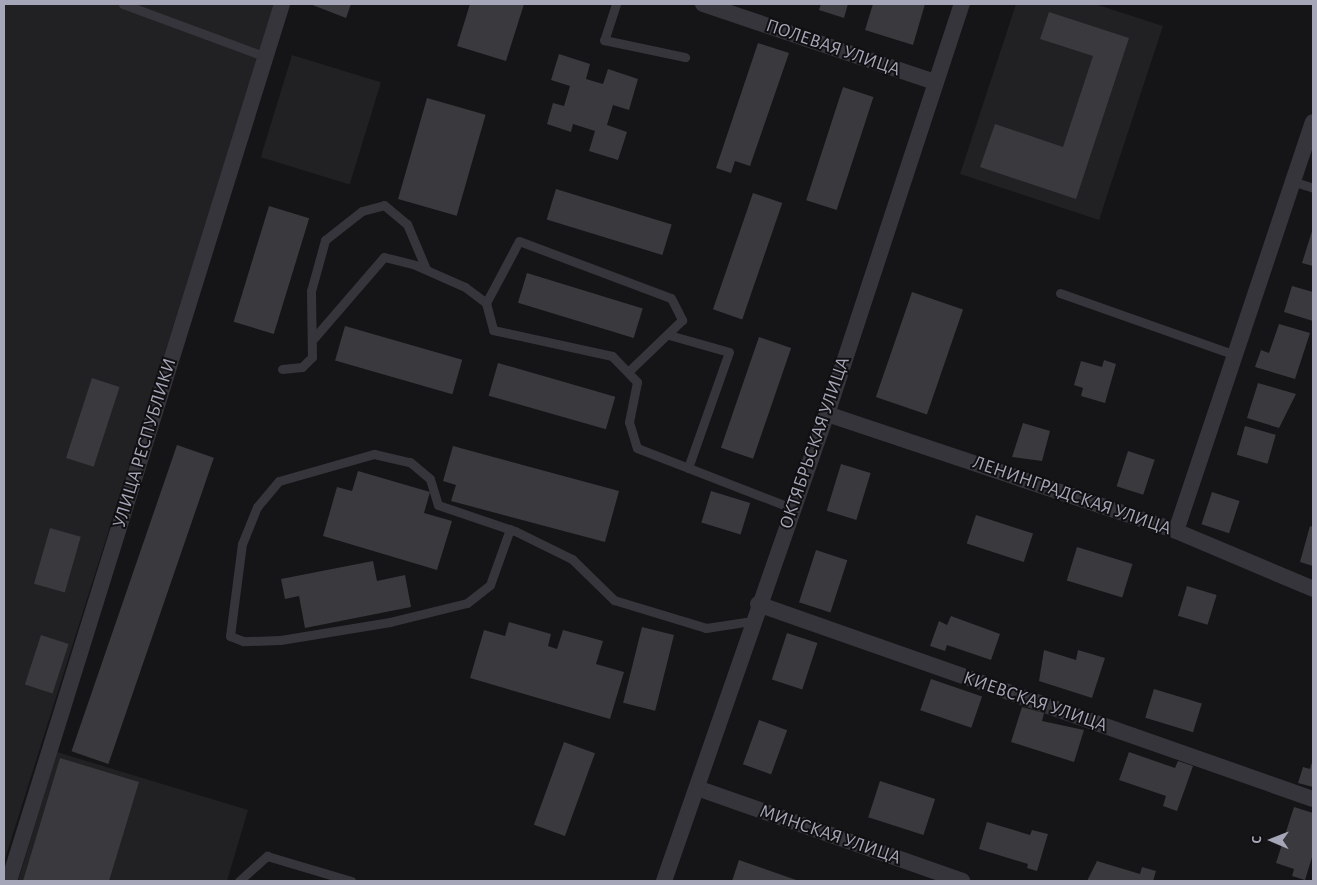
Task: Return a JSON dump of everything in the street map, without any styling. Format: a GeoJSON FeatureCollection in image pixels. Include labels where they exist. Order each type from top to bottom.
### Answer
{"type":"FeatureCollection","features":[{"type":"Feature","properties":{"kind":"street","name":"УЛИЦА РЕСПУБЛИКИ"},"geometry":{"type":"LineString","coordinates":[[9,881],[282,4]]}},
{"type":"Feature","properties":{"kind":"street","name":"ПОЛЕВАЯ УЛИЦА"},"geometry":{"type":"LineString","coordinates":[[703,4],[935,82]]}},
{"type":"Feature","properties":{"kind":"street","name":"ОКТЯБРЬСКАЯ УЛИЦА"},"geometry":{"type":"LineString","coordinates":[[664,881],[752,621],[827,414],[962,4]]}},
{"type":"Feature","properties":{"kind":"street"},"geometry":{"type":"LineString","coordinates":[[1176,531],[1313,122]]}},
{"type":"Feature","properties":{"kind":"street","name":"ЛЕНИНГРАДСКАЯ УЛИЦА"},"geometry":{"type":"LineString","coordinates":[[827,414],[1176,531],[1313,588]]}},
{"type":"Feature","properties":{"kind":"street","name":"КИЕВСКАЯ УЛИЦА"},"geometry":{"type":"LineString","coordinates":[[758,604],[1313,799]]}},
{"type":"Feature","properties":{"kind":"street","name":"МИНСКАЯ УЛИЦА"},"geometry":{"type":"LineString","coordinates":[[697,788],[962,881]]}},
{"type":"Feature","properties":{"kind":"lane"},"geometry":{"type":"LineString","coordinates":[[123,4],[266,57]]}},
{"type":"Feature","properties":{"kind":"lane"},"geometry":{"type":"LineString","coordinates":[[616,4],[604,40],[685,57]]}},
{"type":"Feature","properties":{"kind":"lane"},"geometry":{"type":"LineString","coordinates":[[1292,181],[1313,188]]}},
{"type":"Feature","properties":{"kind":"lane"},"geometry":{"type":"LineString","coordinates":[[282,369],[302,367],[312,356],[314,338],[310,291],[325,240],[362,211],[384,205],[407,224],[426,270]]}},
{"type":"Feature","properties":{"kind":"lane"},"geometry":{"type":"LineString","coordinates":[[486,303],[519,241],[671,298],[682,320],[669,335],[628,372]]}},
{"type":"Feature","properties":{"kind":"lane"},"geometry":{"type":"LineString","coordinates":[[314,338],[384,257],[426,270],[465,287],[486,303],[494,330],[612,356],[637,382],[629,422],[637,448],[792,508]]}},
{"type":"Feature","properties":{"kind":"lane"},"geometry":{"type":"LineString","coordinates":[[1060,293],[1234,355]]}},
{"type":"Feature","properties":{"kind":"lane"},"geometry":{"type":"LineString","coordinates":[[669,335],[729,352],[688,468]]}},
{"type":"Feature","properties":{"kind":"lane"},"geometry":{"type":"LineString","coordinates":[[510,529],[490,585],[467,603],[390,622],[280,640],[243,642],[230,636],[242,544],[256,507],[279,481],[374,454],[410,462],[430,479],[438,505],[510,529],[572,559],[614,600],[706,628],[752,621]]}},
{"type":"Feature","properties":{"kind":"lane"},"geometry":{"type":"LineString","coordinates":[[239,881],[268,856],[351,881]]}},
{"type":"Feature","properties":{"kind":"shaded area"},"geometry":{"type":"Polygon","coordinates":[[[4,4],[275,4],[4,862],[4,4]]]}},
{"type":"Feature","properties":{"kind":"shaded area"},"geometry":{"type":"Polygon","coordinates":[[[1016,4],[1095,4],[1163,26],[1099,220],[960,174],[1016,4]]]}},
{"type":"Feature","properties":{"kind":"shaded area"},"geometry":{"type":"Polygon","coordinates":[[[292,55],[381,82],[350,185],[261,157],[292,55]]]}},
{"type":"Feature","properties":{"kind":"shaded area"},"geometry":{"type":"Polygon","coordinates":[[[57,752],[248,810],[227,881],[18,881],[57,752]]]}},
{"type":"Feature","properties":{"kind":"building"},"geometry":{"type":"Polygon","coordinates":[[[310,4],[351,4],[346,18],[310,4]]]}},
{"type":"Feature","properties":{"kind":"building"},"geometry":{"type":"Polygon","coordinates":[[[470,4],[524,4],[506,61],[457,46],[470,4]]]}},
{"type":"Feature","properties":{"kind":"building"},"geometry":{"type":"Polygon","coordinates":[[[821,4],[848,4],[844,18],[819,10],[821,4]]]}},
{"type":"Feature","properties":{"kind":"building"},"geometry":{"type":"Polygon","coordinates":[[[873,4],[925,4],[913,45],[865,30],[873,4]]]}},
{"type":"Feature","properties":{"kind":"building"},"geometry":{"type":"Polygon","coordinates":[[[1049,12],[1129,38],[1076,199],[980,167],[995,124],[1063,147],[1093,56],[1040,39],[1049,12]]]}},
{"type":"Feature","properties":{"kind":"building"},"geometry":{"type":"Polygon","coordinates":[[[758,43],[789,53],[750,166],[735,161],[731,173],[716,168],[758,43]]]}},
{"type":"Feature","properties":{"kind":"building"},"geometry":{"type":"Polygon","coordinates":[[[559,54],[590,64],[586,79],[603,84],[608,69],[638,79],[629,110],[613,105],[607,125],[627,132],[618,160],[589,151],[595,131],[573,124],[571,132],[547,124],[553,103],[564,106],[570,86],[551,80],[559,54]]]}},
{"type":"Feature","properties":{"kind":"building"},"geometry":{"type":"Polygon","coordinates":[[[843,87],[873,97],[837,210],[806,200],[843,87]]]}},
{"type":"Feature","properties":{"kind":"building"},"geometry":{"type":"Polygon","coordinates":[[[427,98],[486,115],[457,216],[398,199],[427,98]]]}},
{"type":"Feature","properties":{"kind":"building"},"geometry":{"type":"Polygon","coordinates":[[[556,189],[672,224],[662,255],[547,220],[556,189]]]}},
{"type":"Feature","properties":{"kind":"building"},"geometry":{"type":"Polygon","coordinates":[[[753,193],[782,203],[742,319],[713,309],[753,193]]]}},
{"type":"Feature","properties":{"kind":"building"},"geometry":{"type":"Polygon","coordinates":[[[269,206],[309,218],[274,334],[234,322],[269,206]]]}},
{"type":"Feature","properties":{"kind":"building"},"geometry":{"type":"Polygon","coordinates":[[[1313,228],[1313,266],[1302,263],[1313,228]]]}},
{"type":"Feature","properties":{"kind":"building"},"geometry":{"type":"Polygon","coordinates":[[[527,273],[643,308],[634,338],[518,303],[527,273]]]}},
{"type":"Feature","properties":{"kind":"building"},"geometry":{"type":"Polygon","coordinates":[[[1292,286],[1313,292],[1313,321],[1284,312],[1292,286]]]}},
{"type":"Feature","properties":{"kind":"building"},"geometry":{"type":"Polygon","coordinates":[[[912,292],[963,310],[927,415],[876,397],[912,292]]]}},
{"type":"Feature","properties":{"kind":"building"},"geometry":{"type":"Polygon","coordinates":[[[1279,324],[1310,333],[1295,379],[1255,367],[1261,350],[1269,353],[1279,324]]]}},
{"type":"Feature","properties":{"kind":"building"},"geometry":{"type":"Polygon","coordinates":[[[345,326],[462,360],[452,394],[335,361],[345,326]]]}},
{"type":"Feature","properties":{"kind":"building"},"geometry":{"type":"Polygon","coordinates":[[[759,337],[791,348],[753,459],[721,448],[759,337]]]}},
{"type":"Feature","properties":{"kind":"building"},"geometry":{"type":"Polygon","coordinates":[[[1104,360],[1116,364],[1105,403],[1081,396],[1083,388],[1074,385],[1081,361],[1102,367],[1104,360]]]}},
{"type":"Feature","properties":{"kind":"building"},"geometry":{"type":"Polygon","coordinates":[[[498,363],[615,397],[606,429],[489,396],[498,363]]]}},
{"type":"Feature","properties":{"kind":"building"},"geometry":{"type":"Polygon","coordinates":[[[92,378],[120,387],[94,467],[66,458],[92,378]]]}},
{"type":"Feature","properties":{"kind":"building"},"geometry":{"type":"Polygon","coordinates":[[[1258,383],[1296,394],[1279,428],[1247,418],[1258,383]]]}},
{"type":"Feature","properties":{"kind":"building"},"geometry":{"type":"Polygon","coordinates":[[[1023,423],[1050,431],[1042,461],[1012,457],[1023,423]]]}},
{"type":"Feature","properties":{"kind":"building"},"geometry":{"type":"Polygon","coordinates":[[[1245,426],[1276,435],[1267,464],[1237,455],[1245,426]]]}},
{"type":"Feature","properties":{"kind":"building"},"geometry":{"type":"Polygon","coordinates":[[[177,445],[214,458],[108,764],[72,751],[177,445]]]}},
{"type":"Feature","properties":{"kind":"building"},"geometry":{"type":"Polygon","coordinates":[[[453,446],[619,491],[605,542],[451,501],[456,485],[443,481],[453,446]]]}},
{"type":"Feature","properties":{"kind":"building"},"geometry":{"type":"Polygon","coordinates":[[[1128,451],[1155,460],[1143,495],[1117,486],[1128,451]]]}},
{"type":"Feature","properties":{"kind":"building"},"geometry":{"type":"Polygon","coordinates":[[[841,464],[871,473],[856,520],[827,511],[841,464]]]}},
{"type":"Feature","properties":{"kind":"building"},"geometry":{"type":"Polygon","coordinates":[[[358,471],[430,492],[424,513],[452,521],[437,570],[323,536],[337,487],[352,491],[358,471]]]}},
{"type":"Feature","properties":{"kind":"building"},"geometry":{"type":"Polygon","coordinates":[[[711,491],[750,503],[741,535],[701,523],[711,491]]]}},
{"type":"Feature","properties":{"kind":"building"},"geometry":{"type":"Polygon","coordinates":[[[1212,492],[1240,501],[1229,533],[1201,524],[1212,492]]]}},
{"type":"Feature","properties":{"kind":"building"},"geometry":{"type":"Polygon","coordinates":[[[976,515],[1033,534],[1024,562],[967,544],[976,515]]]}},
{"type":"Feature","properties":{"kind":"building"},"geometry":{"type":"Polygon","coordinates":[[[1310,526],[1313,527],[1313,566],[1300,562],[1310,526]]]}},
{"type":"Feature","properties":{"kind":"building"},"geometry":{"type":"Polygon","coordinates":[[[50,528],[81,537],[65,593],[34,584],[50,528]]]}},
{"type":"Feature","properties":{"kind":"building"},"geometry":{"type":"Polygon","coordinates":[[[1077,547],[1132,564],[1122,597],[1067,580],[1077,547]]]}},
{"type":"Feature","properties":{"kind":"building"},"geometry":{"type":"Polygon","coordinates":[[[816,550],[847,560],[830,613],[799,602],[816,550]]]}},
{"type":"Feature","properties":{"kind":"building"},"geometry":{"type":"Polygon","coordinates":[[[373,561],[377,581],[405,575],[411,607],[305,628],[299,596],[285,599],[281,579],[373,561]]]}},
{"type":"Feature","properties":{"kind":"building"},"geometry":{"type":"Polygon","coordinates":[[[1187,586],[1217,595],[1208,625],[1178,616],[1187,586]]]}},
{"type":"Feature","properties":{"kind":"building"},"geometry":{"type":"Polygon","coordinates":[[[951,616],[1000,634],[991,660],[947,645],[945,651],[930,646],[939,621],[947,625],[951,616]]]}},
{"type":"Feature","properties":{"kind":"building"},"geometry":{"type":"Polygon","coordinates":[[[509,622],[551,634],[548,646],[557,649],[563,630],[603,641],[596,664],[624,672],[610,719],[470,678],[484,630],[505,636],[509,622]]]}},
{"type":"Feature","properties":{"kind":"building"},"geometry":{"type":"Polygon","coordinates":[[[642,627],[674,635],[655,711],[623,703],[642,627]]]}},
{"type":"Feature","properties":{"kind":"building"},"geometry":{"type":"Polygon","coordinates":[[[787,633],[817,643],[802,689],[772,680],[787,633]]]}},
{"type":"Feature","properties":{"kind":"building"},"geometry":{"type":"Polygon","coordinates":[[[41,635],[69,644],[53,693],[25,684],[41,635]]]}},
{"type":"Feature","properties":{"kind":"building"},"geometry":{"type":"Polygon","coordinates":[[[1044,650],[1076,660],[1078,650],[1105,658],[1092,698],[1039,681],[1044,650]]]}},
{"type":"Feature","properties":{"kind":"building"},"geometry":{"type":"Polygon","coordinates":[[[931,679],[982,697],[971,728],[920,710],[931,679]]]}},
{"type":"Feature","properties":{"kind":"building"},"geometry":{"type":"Polygon","coordinates":[[[1154,689],[1202,704],[1193,732],[1145,718],[1154,689]]]}},
{"type":"Feature","properties":{"kind":"building"},"geometry":{"type":"Polygon","coordinates":[[[1022,707],[1044,713],[1042,721],[1084,730],[1074,762],[1011,742],[1022,707]]]}},
{"type":"Feature","properties":{"kind":"building"},"geometry":{"type":"Polygon","coordinates":[[[759,720],[787,730],[771,774],[743,764],[759,720]]]}},
{"type":"Feature","properties":{"kind":"building"},"geometry":{"type":"Polygon","coordinates":[[[564,742],[595,753],[565,836],[534,825],[564,742]]]}},
{"type":"Feature","properties":{"kind":"building"},"geometry":{"type":"Polygon","coordinates":[[[1129,752],[1175,768],[1178,761],[1193,766],[1177,811],[1163,806],[1166,796],[1119,780],[1129,752]]]}},
{"type":"Feature","properties":{"kind":"building"},"geometry":{"type":"Polygon","coordinates":[[[60,758],[139,782],[109,881],[23,881],[60,758]]]}},
{"type":"Feature","properties":{"kind":"building"},"geometry":{"type":"Polygon","coordinates":[[[1313,759],[1313,787],[1298,783],[1303,767],[1310,769],[1313,759]]]}},
{"type":"Feature","properties":{"kind":"building"},"geometry":{"type":"Polygon","coordinates":[[[880,781],[935,799],[923,835],[868,817],[880,781]]]}},
{"type":"Feature","properties":{"kind":"building"},"geometry":{"type":"Polygon","coordinates":[[[1294,807],[1313,813],[1313,854],[1305,880],[1292,876],[1294,869],[1276,863],[1294,807]]]}},
{"type":"Feature","properties":{"kind":"building"},"geometry":{"type":"Polygon","coordinates":[[[987,822],[1030,835],[1032,830],[1048,834],[1037,871],[1027,868],[1028,864],[979,849],[987,822]]]}},
{"type":"Feature","properties":{"kind":"building"},"geometry":{"type":"Polygon","coordinates":[[[739,860],[799,881],[732,881],[739,860]]]}},
{"type":"Feature","properties":{"kind":"building"},"geometry":{"type":"Polygon","coordinates":[[[1097,861],[1140,874],[1142,867],[1156,871],[1153,881],[1087,881],[1097,861]]]}}]}
